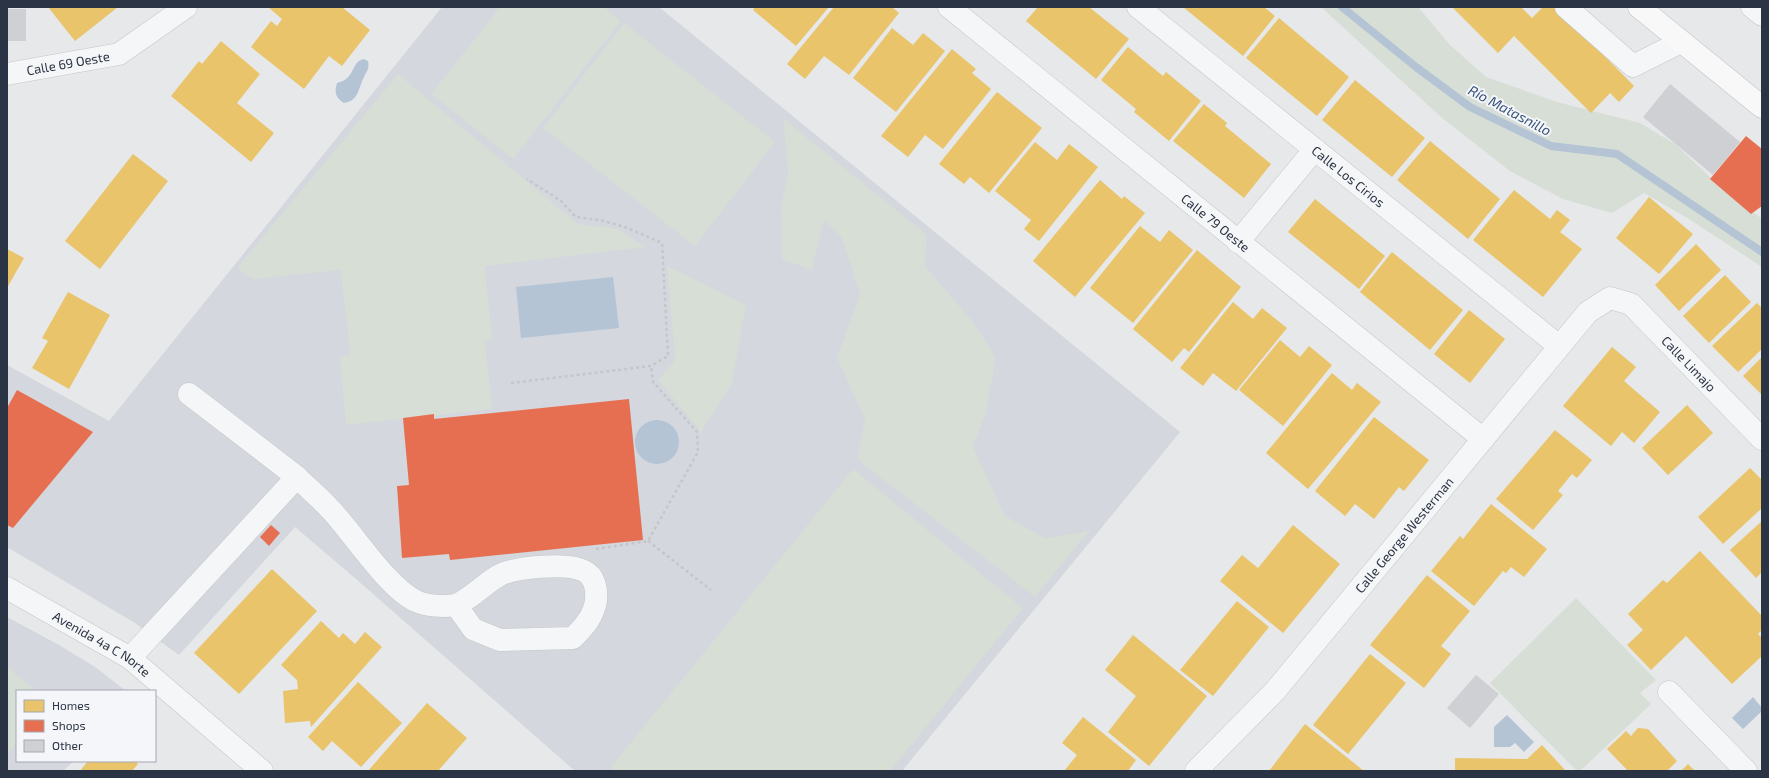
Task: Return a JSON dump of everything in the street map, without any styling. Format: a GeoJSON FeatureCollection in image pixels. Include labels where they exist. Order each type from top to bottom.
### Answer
{"type":"FeatureCollection","features":[{"type":"Feature","properties":{"kind":"main road"},"geometry":{"type":"LineString","coordinates":[[1639,7],[1762,108]]}},
{"type":"Feature","properties":{"kind":"street","name":"Calle 69 Oeste"},"geometry":{"type":"LineString","coordinates":[[7,74],[119,54],[186,7]]}},
{"type":"Feature","properties":{"kind":"street","name":"Calle 79 Oeste"},"geometry":{"type":"LineString","coordinates":[[949,7],[1483,439]]}},
{"type":"Feature","properties":{"kind":"street","name":"Calle Los Cirios"},"geometry":{"type":"LineString","coordinates":[[1138,7],[1559,346]]}},
{"type":"Feature","properties":{"kind":"street"},"geometry":{"type":"LineString","coordinates":[[1566,7],[1633,66],[1682,42]]}},
{"type":"Feature","properties":{"kind":"street"},"geometry":{"type":"LineString","coordinates":[[1752,7],[1762,15]]}},
{"type":"Feature","properties":{"kind":"street"},"geometry":{"type":"LineString","coordinates":[[1238,242],[1315,149]]}},
{"type":"Feature","properties":{"kind":"street","name":"Calle George Westerman"},"geometry":{"type":"LineString","coordinates":[[1196,771],[1275,691],[1588,312],[1610,298]]}},
{"type":"Feature","properties":{"kind":"street","name":"Calle Limajo"},"geometry":{"type":"LineString","coordinates":[[1610,298],[1631,304],[1762,439]]}},
{"type":"Feature","properties":{"kind":"street"},"geometry":{"type":"LineString","coordinates":[[189,394],[297,477],[336,516],[396,587],[417,602],[436,605],[456,605],[498,576],[518,569],[561,567],[584,571],[593,580],[597,591],[595,609],[585,625],[573,638],[500,640],[473,629],[456,605]]}},
{"type":"Feature","properties":{"kind":"street"},"geometry":{"type":"LineString","coordinates":[[130,658],[297,477]]}},
{"type":"Feature","properties":{"kind":"street","name":"Avenida 4a C Norte"},"geometry":{"type":"LineString","coordinates":[[7,588],[130,658],[262,771]]}},
{"type":"Feature","properties":{"kind":"street"},"geometry":{"type":"LineString","coordinates":[[1669,692],[1746,771]]}},
{"type":"Feature","properties":{"kind":"path"},"geometry":{"type":"LineString","coordinates":[[511,383],[651,366],[668,356],[662,243],[625,227],[600,220],[576,217],[561,201],[527,179]]}},
{"type":"Feature","properties":{"kind":"path"},"geometry":{"type":"LineString","coordinates":[[648,541],[698,452],[697,432],[653,382],[651,366]]}},
{"type":"Feature","properties":{"kind":"path"},"geometry":{"type":"LineString","coordinates":[[594,549],[648,541],[711,590]]}},
{"type":"Feature","properties":{"kind":"shaded area"},"geometry":{"type":"Polygon","coordinates":[[[442,7],[659,7],[1180,432],[902,771],[575,771],[295,527],[179,655],[135,623],[7,547],[7,365],[109,421],[442,7]]]}},
{"type":"Feature","properties":{"kind":"shaded area"},"geometry":{"type":"Polygon","coordinates":[[[500,7],[604,7],[621,21],[513,159],[431,94],[500,7]]]}},
{"type":"Feature","properties":{"kind":"shaded area"},"geometry":{"type":"Polygon","coordinates":[[[1321,7],[1418,7],[1450,45],[1486,77],[1557,102],[1640,123],[1675,144],[1715,182],[1762,219],[1762,267],[1689,219],[1644,193],[1612,213],[1563,199],[1510,171],[1441,117],[1321,7]]]}},
{"type":"Feature","properties":{"kind":"shaded area"},"geometry":{"type":"Polygon","coordinates":[[[624,23],[775,142],[695,246],[543,128],[624,23]]]}},
{"type":"Feature","properties":{"kind":"shaded area"},"geometry":{"type":"Polygon","coordinates":[[[398,74],[578,224],[618,229],[645,247],[485,266],[492,340],[485,341],[492,409],[346,425],[340,357],[350,355],[341,270],[253,279],[237,268],[398,74]]]}},
{"type":"Feature","properties":{"kind":"shaded area"},"geometry":{"type":"Polygon","coordinates":[[[783,118],[927,235],[925,266],[972,321],[996,357],[986,412],[973,447],[1005,516],[1045,538],[1089,531],[1035,597],[857,459],[865,419],[837,358],[860,294],[842,238],[824,220],[812,270],[782,259],[781,208],[788,173],[783,118]]]}},
{"type":"Feature","properties":{"kind":"shaded area"},"geometry":{"type":"Polygon","coordinates":[[[667,266],[746,305],[732,384],[701,432],[658,380],[675,360],[667,266]]]}},
{"type":"Feature","properties":{"kind":"shaded area"},"geometry":{"type":"Polygon","coordinates":[[[853,469],[1023,608],[890,771],[616,771],[611,767],[853,469]]]}},
{"type":"Feature","properties":{"kind":"shaded area"},"geometry":{"type":"Polygon","coordinates":[[[1576,598],[1656,680],[1640,693],[1651,704],[1580,771],[1577,771],[1490,683],[1576,598]]]}},
{"type":"Feature","properties":{"kind":"shaded area"},"geometry":{"type":"Polygon","coordinates":[[[7,617],[59,645],[95,667],[125,690],[16,690],[16,762],[73,762],[63,771],[7,771],[7,617]]]}},
{"type":"Feature","properties":{"kind":"shaded area"},"geometry":{"type":"Polygon","coordinates":[[[7,667],[36,690],[16,690],[16,744],[7,756],[7,667]]]}},
{"type":"Feature","properties":{"kind":"water"},"geometry":{"type":"Polygon","coordinates":[[[364,59],[368,61],[368,66],[358,91],[352,100],[344,103],[336,95],[337,83],[346,79],[356,63],[364,59]]]}},
{"type":"Feature","properties":{"kind":"water"},"geometry":{"type":"Polygon","coordinates":[[[613,277],[619,328],[521,338],[516,287],[613,277]]]}},
{"type":"Feature","properties":{"kind":"water"},"geometry":{"type":"Polygon","coordinates":[[[657,420],[669,424],[675,430],[679,442],[675,454],[669,460],[657,464],[645,460],[639,454],[635,442],[639,430],[645,424],[657,420]]]}},
{"type":"Feature","properties":{"kind":"water"},"geometry":{"type":"Polygon","coordinates":[[[1753,697],[1762,708],[1762,711],[1743,729],[1732,718],[1753,697]]]}},
{"type":"Feature","properties":{"kind":"water"},"geometry":{"type":"Polygon","coordinates":[[[1507,715],[1534,742],[1524,752],[1515,743],[1510,747],[1494,747],[1494,727],[1507,715]]]}},
{"type":"Feature","properties":{"kind":"building: Homes"},"geometry":{"type":"Polygon","coordinates":[[[48,7],[118,7],[75,41],[48,7]]]}},
{"type":"Feature","properties":{"kind":"building: Homes"},"geometry":{"type":"Polygon","coordinates":[[[268,7],[342,7],[370,30],[342,66],[329,56],[304,89],[251,47],[271,21],[277,26],[282,19],[268,7]]]}},
{"type":"Feature","properties":{"kind":"building: Homes"},"geometry":{"type":"Polygon","coordinates":[[[755,7],[829,7],[796,46],[753,10],[755,7]]]}},
{"type":"Feature","properties":{"kind":"building: Homes"},"geometry":{"type":"Polygon","coordinates":[[[834,7],[892,7],[899,13],[849,75],[824,56],[805,79],[787,64],[834,7]]]}},
{"type":"Feature","properties":{"kind":"building: Homes"},"geometry":{"type":"Polygon","coordinates":[[[1038,7],[1089,7],[1129,39],[1096,79],[1026,21],[1038,7]]]}},
{"type":"Feature","properties":{"kind":"building: Homes"},"geometry":{"type":"Polygon","coordinates":[[[1183,7],[1264,7],[1275,16],[1243,56],[1183,7]]]}},
{"type":"Feature","properties":{"kind":"building: Homes"},"geometry":{"type":"Polygon","coordinates":[[[1452,7],[1521,7],[1532,18],[1543,7],[1556,7],[1634,86],[1619,102],[1610,93],[1591,113],[1514,36],[1498,53],[1452,7]]]}},
{"type":"Feature","properties":{"kind":"building: Homes"},"geometry":{"type":"Polygon","coordinates":[[[1279,18],[1349,77],[1317,116],[1246,58],[1279,18]]]}},
{"type":"Feature","properties":{"kind":"building: Homes"},"geometry":{"type":"Polygon","coordinates":[[[892,28],[913,45],[923,33],[945,51],[896,112],[853,78],[892,28]]]}},
{"type":"Feature","properties":{"kind":"building: Homes"},"geometry":{"type":"Polygon","coordinates":[[[221,41],[260,74],[237,103],[274,133],[251,162],[171,96],[199,61],[202,64],[221,41]]]}},
{"type":"Feature","properties":{"kind":"building: Homes"},"geometry":{"type":"Polygon","coordinates":[[[1128,47],[1163,76],[1166,72],[1201,101],[1169,141],[1134,112],[1136,109],[1101,80],[1128,47]]]}},
{"type":"Feature","properties":{"kind":"building: Homes"},"geometry":{"type":"Polygon","coordinates":[[[952,49],[976,69],[972,73],[991,89],[943,149],[925,135],[908,157],[881,136],[952,49]]]}},
{"type":"Feature","properties":{"kind":"building: Homes"},"geometry":{"type":"Polygon","coordinates":[[[1355,80],[1425,138],[1392,177],[1322,120],[1355,80]]]}},
{"type":"Feature","properties":{"kind":"building: Homes"},"geometry":{"type":"Polygon","coordinates":[[[997,92],[1042,128],[989,193],[970,177],[964,184],[939,164],[997,92]]]}},
{"type":"Feature","properties":{"kind":"building: Homes"},"geometry":{"type":"Polygon","coordinates":[[[1204,104],[1227,123],[1225,126],[1271,164],[1244,198],[1173,141],[1204,104]]]}},
{"type":"Feature","properties":{"kind":"building: Homes"},"geometry":{"type":"Polygon","coordinates":[[[1430,141],[1500,199],[1468,239],[1397,180],[1430,141]]]}},
{"type":"Feature","properties":{"kind":"building: Homes"},"geometry":{"type":"Polygon","coordinates":[[[1035,142],[1057,160],[1069,144],[1098,167],[1039,241],[1024,229],[1031,220],[995,191],[1035,142]]]}},
{"type":"Feature","properties":{"kind":"building: Homes"},"geometry":{"type":"Polygon","coordinates":[[[133,154],[168,181],[100,269],[65,241],[133,154]]]}},
{"type":"Feature","properties":{"kind":"building: Homes"},"geometry":{"type":"Polygon","coordinates":[[[1100,180],[1122,199],[1124,196],[1145,213],[1075,297],[1033,261],[1100,180]]]}},
{"type":"Feature","properties":{"kind":"building: Homes"},"geometry":{"type":"Polygon","coordinates":[[[1514,190],[1550,219],[1557,210],[1570,220],[1560,232],[1582,249],[1543,297],[1473,240],[1514,190]]]}},
{"type":"Feature","properties":{"kind":"building: Homes"},"geometry":{"type":"Polygon","coordinates":[[[1649,197],[1693,234],[1659,274],[1616,238],[1649,197]]]}},
{"type":"Feature","properties":{"kind":"building: Homes"},"geometry":{"type":"Polygon","coordinates":[[[1315,199],[1385,256],[1359,289],[1288,232],[1315,199]]]}},
{"type":"Feature","properties":{"kind":"building: Homes"},"geometry":{"type":"Polygon","coordinates":[[[1140,226],[1160,242],[1169,230],[1193,250],[1133,323],[1090,288],[1140,226]]]}},
{"type":"Feature","properties":{"kind":"building: Homes"},"geometry":{"type":"Polygon","coordinates":[[[1696,244],[1721,270],[1679,311],[1655,285],[1696,244]]]}},
{"type":"Feature","properties":{"kind":"building: Homes"},"geometry":{"type":"Polygon","coordinates":[[[7,249],[24,258],[7,288],[7,249]]]}},
{"type":"Feature","properties":{"kind":"building: Homes"},"geometry":{"type":"Polygon","coordinates":[[[1197,250],[1241,287],[1189,352],[1184,348],[1172,362],[1133,329],[1197,250]]]}},
{"type":"Feature","properties":{"kind":"building: Homes"},"geometry":{"type":"Polygon","coordinates":[[[1392,252],[1463,310],[1430,350],[1360,292],[1392,252]]]}},
{"type":"Feature","properties":{"kind":"building: Homes"},"geometry":{"type":"Polygon","coordinates":[[[1725,275],[1751,302],[1709,343],[1683,316],[1725,275]]]}},
{"type":"Feature","properties":{"kind":"building: Homes"},"geometry":{"type":"Polygon","coordinates":[[[68,292],[110,315],[69,389],[32,368],[48,341],[42,338],[68,292]]]}},
{"type":"Feature","properties":{"kind":"building: Homes"},"geometry":{"type":"Polygon","coordinates":[[[1233,302],[1253,319],[1262,308],[1287,328],[1236,391],[1213,373],[1203,386],[1180,368],[1233,302]]]}},
{"type":"Feature","properties":{"kind":"building: Homes"},"geometry":{"type":"Polygon","coordinates":[[[1757,303],[1762,308],[1762,349],[1738,372],[1712,346],[1757,303]]]}},
{"type":"Feature","properties":{"kind":"building: Homes"},"geometry":{"type":"Polygon","coordinates":[[[1469,310],[1505,339],[1470,383],[1434,354],[1469,310]]]}},
{"type":"Feature","properties":{"kind":"building: Homes"},"geometry":{"type":"Polygon","coordinates":[[[1280,340],[1300,357],[1309,346],[1332,365],[1283,426],[1239,390],[1280,340]]]}},
{"type":"Feature","properties":{"kind":"building: Homes"},"geometry":{"type":"Polygon","coordinates":[[[1612,347],[1636,367],[1624,381],[1660,412],[1634,443],[1622,432],[1611,446],[1563,406],[1612,347]]]}},
{"type":"Feature","properties":{"kind":"building: Homes"},"geometry":{"type":"Polygon","coordinates":[[[1762,357],[1762,395],[1743,376],[1762,357]]]}},
{"type":"Feature","properties":{"kind":"building: Homes"},"geometry":{"type":"Polygon","coordinates":[[[1332,373],[1352,390],[1357,383],[1381,402],[1308,489],[1266,453],[1332,373]]]}},
{"type":"Feature","properties":{"kind":"building: Homes"},"geometry":{"type":"Polygon","coordinates":[[[1687,405],[1713,433],[1668,475],[1642,448],[1687,405]]]}},
{"type":"Feature","properties":{"kind":"building: Homes"},"geometry":{"type":"Polygon","coordinates":[[[1374,417],[1429,460],[1404,491],[1399,487],[1374,519],[1355,504],[1345,516],[1315,491],[1374,417]]]}},
{"type":"Feature","properties":{"kind":"building: Homes"},"geometry":{"type":"Polygon","coordinates":[[[1555,430],[1592,460],[1577,478],[1572,474],[1558,491],[1563,495],[1533,530],[1496,499],[1555,430]]]}},
{"type":"Feature","properties":{"kind":"building: Homes"},"geometry":{"type":"Polygon","coordinates":[[[1750,468],[1762,480],[1762,508],[1723,544],[1698,517],[1750,468]]]}},
{"type":"Feature","properties":{"kind":"building: Homes"},"geometry":{"type":"Polygon","coordinates":[[[1491,504],[1547,549],[1524,577],[1511,567],[1506,573],[1503,571],[1474,606],[1431,571],[1460,536],[1463,539],[1491,504]]]}},
{"type":"Feature","properties":{"kind":"building: Homes"},"geometry":{"type":"Polygon","coordinates":[[[1762,521],[1762,572],[1756,578],[1730,550],[1762,521]]]}},
{"type":"Feature","properties":{"kind":"building: Homes"},"geometry":{"type":"Polygon","coordinates":[[[1293,525],[1340,564],[1283,633],[1220,581],[1242,555],[1258,568],[1293,525]]]}},
{"type":"Feature","properties":{"kind":"building: Homes"},"geometry":{"type":"Polygon","coordinates":[[[1700,551],[1762,616],[1762,630],[1758,634],[1762,638],[1762,656],[1732,684],[1686,636],[1651,670],[1627,645],[1643,630],[1628,614],[1663,580],[1667,583],[1700,551]]]}},
{"type":"Feature","properties":{"kind":"building: Homes"},"geometry":{"type":"Polygon","coordinates":[[[272,569],[317,611],[239,694],[194,653],[272,569]]]}},
{"type":"Feature","properties":{"kind":"building: Homes"},"geometry":{"type":"Polygon","coordinates":[[[1427,575],[1470,611],[1441,646],[1451,654],[1424,688],[1370,645],[1427,575]]]}},
{"type":"Feature","properties":{"kind":"building: Homes"},"geometry":{"type":"Polygon","coordinates":[[[1237,601],[1269,627],[1213,696],[1180,670],[1237,601]]]}},
{"type":"Feature","properties":{"kind":"building: Homes"},"geometry":{"type":"Polygon","coordinates":[[[321,621],[339,638],[343,633],[355,644],[365,632],[382,647],[311,727],[310,721],[285,723],[283,691],[298,689],[297,680],[281,665],[321,621]]]}},
{"type":"Feature","properties":{"kind":"building: Homes"},"geometry":{"type":"Polygon","coordinates":[[[1133,635],[1207,696],[1149,766],[1108,732],[1136,696],[1105,670],[1133,635]]]}},
{"type":"Feature","properties":{"kind":"building: Homes"},"geometry":{"type":"Polygon","coordinates":[[[1370,654],[1406,683],[1348,754],[1313,725],[1370,654]]]}},
{"type":"Feature","properties":{"kind":"building: Homes"},"geometry":{"type":"Polygon","coordinates":[[[358,682],[402,723],[361,767],[332,741],[323,751],[308,737],[358,682]]]}},
{"type":"Feature","properties":{"kind":"building: Homes"},"geometry":{"type":"Polygon","coordinates":[[[427,703],[467,738],[438,771],[368,771],[427,703]]]}},
{"type":"Feature","properties":{"kind":"building: Homes"},"geometry":{"type":"Polygon","coordinates":[[[1083,717],[1136,760],[1128,771],[1064,771],[1077,755],[1062,743],[1083,717]]]}},
{"type":"Feature","properties":{"kind":"building: Homes"},"geometry":{"type":"Polygon","coordinates":[[[1305,724],[1364,771],[1269,771],[1305,724]]]}},
{"type":"Feature","properties":{"kind":"building: Homes"},"geometry":{"type":"Polygon","coordinates":[[[1638,728],[1648,729],[1677,761],[1667,771],[1628,771],[1607,749],[1626,731],[1631,736],[1638,728]]]}},
{"type":"Feature","properties":{"kind":"building: Homes"},"geometry":{"type":"Polygon","coordinates":[[[1542,745],[1566,771],[1455,771],[1455,758],[1527,759],[1542,745]]]}},
{"type":"Feature","properties":{"kind":"building: Homes"},"geometry":{"type":"Polygon","coordinates":[[[87,762],[136,762],[138,764],[132,771],[80,771],[87,762]]]}},
{"type":"Feature","properties":{"kind":"building: Homes"},"geometry":{"type":"Polygon","coordinates":[[[1688,764],[1695,771],[1681,771],[1688,764]]]}},
{"type":"Feature","properties":{"kind":"building: Shops"},"geometry":{"type":"Polygon","coordinates":[[[1746,136],[1762,149],[1762,206],[1751,214],[1710,179],[1746,136]]]}},
{"type":"Feature","properties":{"kind":"building: Shops"},"geometry":{"type":"Polygon","coordinates":[[[17,390],[93,432],[13,528],[7,525],[7,408],[17,390]]]}},
{"type":"Feature","properties":{"kind":"building: Shops"},"geometry":{"type":"Polygon","coordinates":[[[629,399],[643,540],[450,560],[449,554],[402,558],[397,486],[409,485],[403,418],[434,414],[434,419],[629,399]]]}},
{"type":"Feature","properties":{"kind":"building: Shops"},"geometry":{"type":"Polygon","coordinates":[[[271,525],[280,533],[269,546],[260,537],[271,525]]]}},
{"type":"Feature","properties":{"kind":"building: Other"},"geometry":{"type":"Polygon","coordinates":[[[7,9],[26,9],[26,41],[7,41],[7,9]]]}},
{"type":"Feature","properties":{"kind":"building: Other"},"geometry":{"type":"Polygon","coordinates":[[[1670,84],[1740,142],[1713,175],[1643,117],[1670,84]]]}},
{"type":"Feature","properties":{"kind":"building: Other"},"geometry":{"type":"Polygon","coordinates":[[[1476,675],[1499,694],[1470,728],[1447,708],[1476,675]]]}},
{"type":"Feature","properties":{"kind":"waterway","name":"Río Matasnillo"},"geometry":{"type":"LineString","coordinates":[[1342,7],[1416,67],[1470,107],[1551,146],[1617,154],[1762,252]]}}]}
